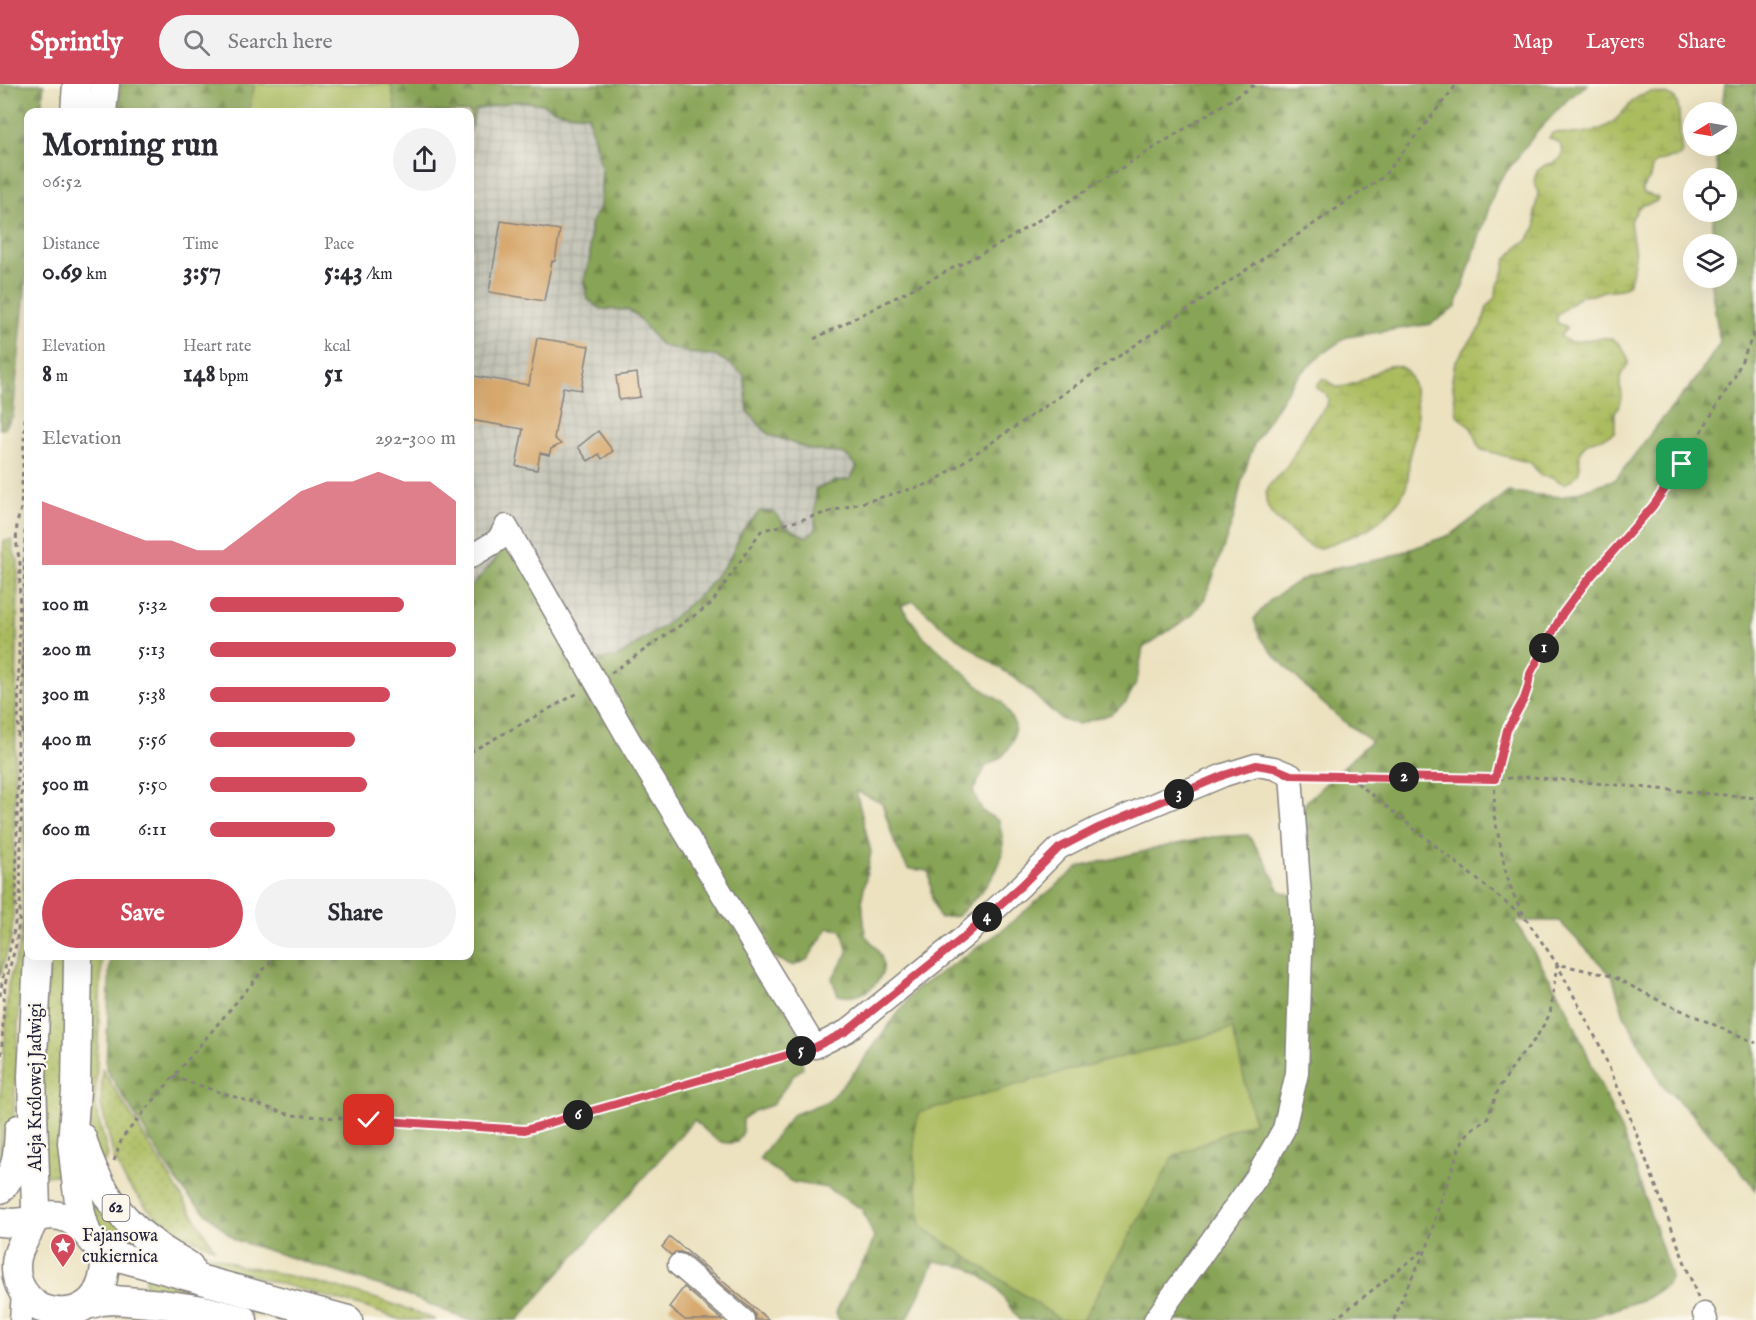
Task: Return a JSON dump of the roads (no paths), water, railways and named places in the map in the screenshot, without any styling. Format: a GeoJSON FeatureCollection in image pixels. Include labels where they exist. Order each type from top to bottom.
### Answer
{"type":"FeatureCollection","features":[{"type":"Feature","properties":{"kind":"main road"},"geometry":{"type":"LineString","coordinates":[[75,108],[77,84]]}},
{"type":"Feature","properties":{"kind":"main road"},"geometry":{"type":"LineString","coordinates":[[102,108],[105,84]]}},
{"type":"Feature","properties":{"kind":"main road","name":"Aleja Królowej Jadwigi"},"geometry":{"type":"LineString","coordinates":[[34,1219],[36,1204],[32,1077],[38,960]]}},
{"type":"Feature","properties":{"kind":"main road","name":"62"},"geometry":{"type":"LineString","coordinates":[[78,960],[76,1090],[81,1135],[96,1177],[112,1203],[146,1239],[216,1284],[348,1320]]}},
{"type":"Feature","properties":{"kind":"main road"},"geometry":{"type":"LineString","coordinates":[[0,1189],[9,1179],[17,1162],[20,1125],[32,1077]]}},
{"type":"Feature","properties":{"kind":"main road"},"geometry":{"type":"LineString","coordinates":[[74,1313],[102,1282],[105,1269],[80,1207],[72,1154],[76,1090]]}},
{"type":"Feature","properties":{"kind":"main road"},"geometry":{"type":"LineString","coordinates":[[0,1222],[13,1223],[48,1215],[62,1216],[75,1222],[94,1241],[131,1260],[216,1284]]}},
{"type":"Feature","properties":{"kind":"main road"},"geometry":{"type":"LineString","coordinates":[[34,1219],[18,1251],[13,1278],[35,1305],[45,1310],[57,1314],[74,1313],[101,1301],[114,1300],[188,1306],[243,1320]]}},
{"type":"Feature","properties":{"kind":"street"},"geometry":{"type":"LineString","coordinates":[[474,555],[498,540],[506,526],[632,745],[815,1047],[847,1031],[964,937],[1059,848],[1096,829],[1224,775],[1256,765],[1274,768],[1291,775],[1302,923],[1297,1073],[1284,1129],[1256,1178],[1155,1320]]}},
{"type":"Feature","properties":{"kind":"street"},"geometry":{"type":"LineString","coordinates":[[680,1265],[743,1320]]}},
{"type":"Feature","properties":{"kind":"street"},"geometry":{"type":"LineString","coordinates":[[13,1278],[21,1320]]}},
{"type":"Feature","properties":{"kind":"place","name":"Fajansowa cukiernica"},"geometry":{"type":"Point","coordinates":[63,1269]}}]}
